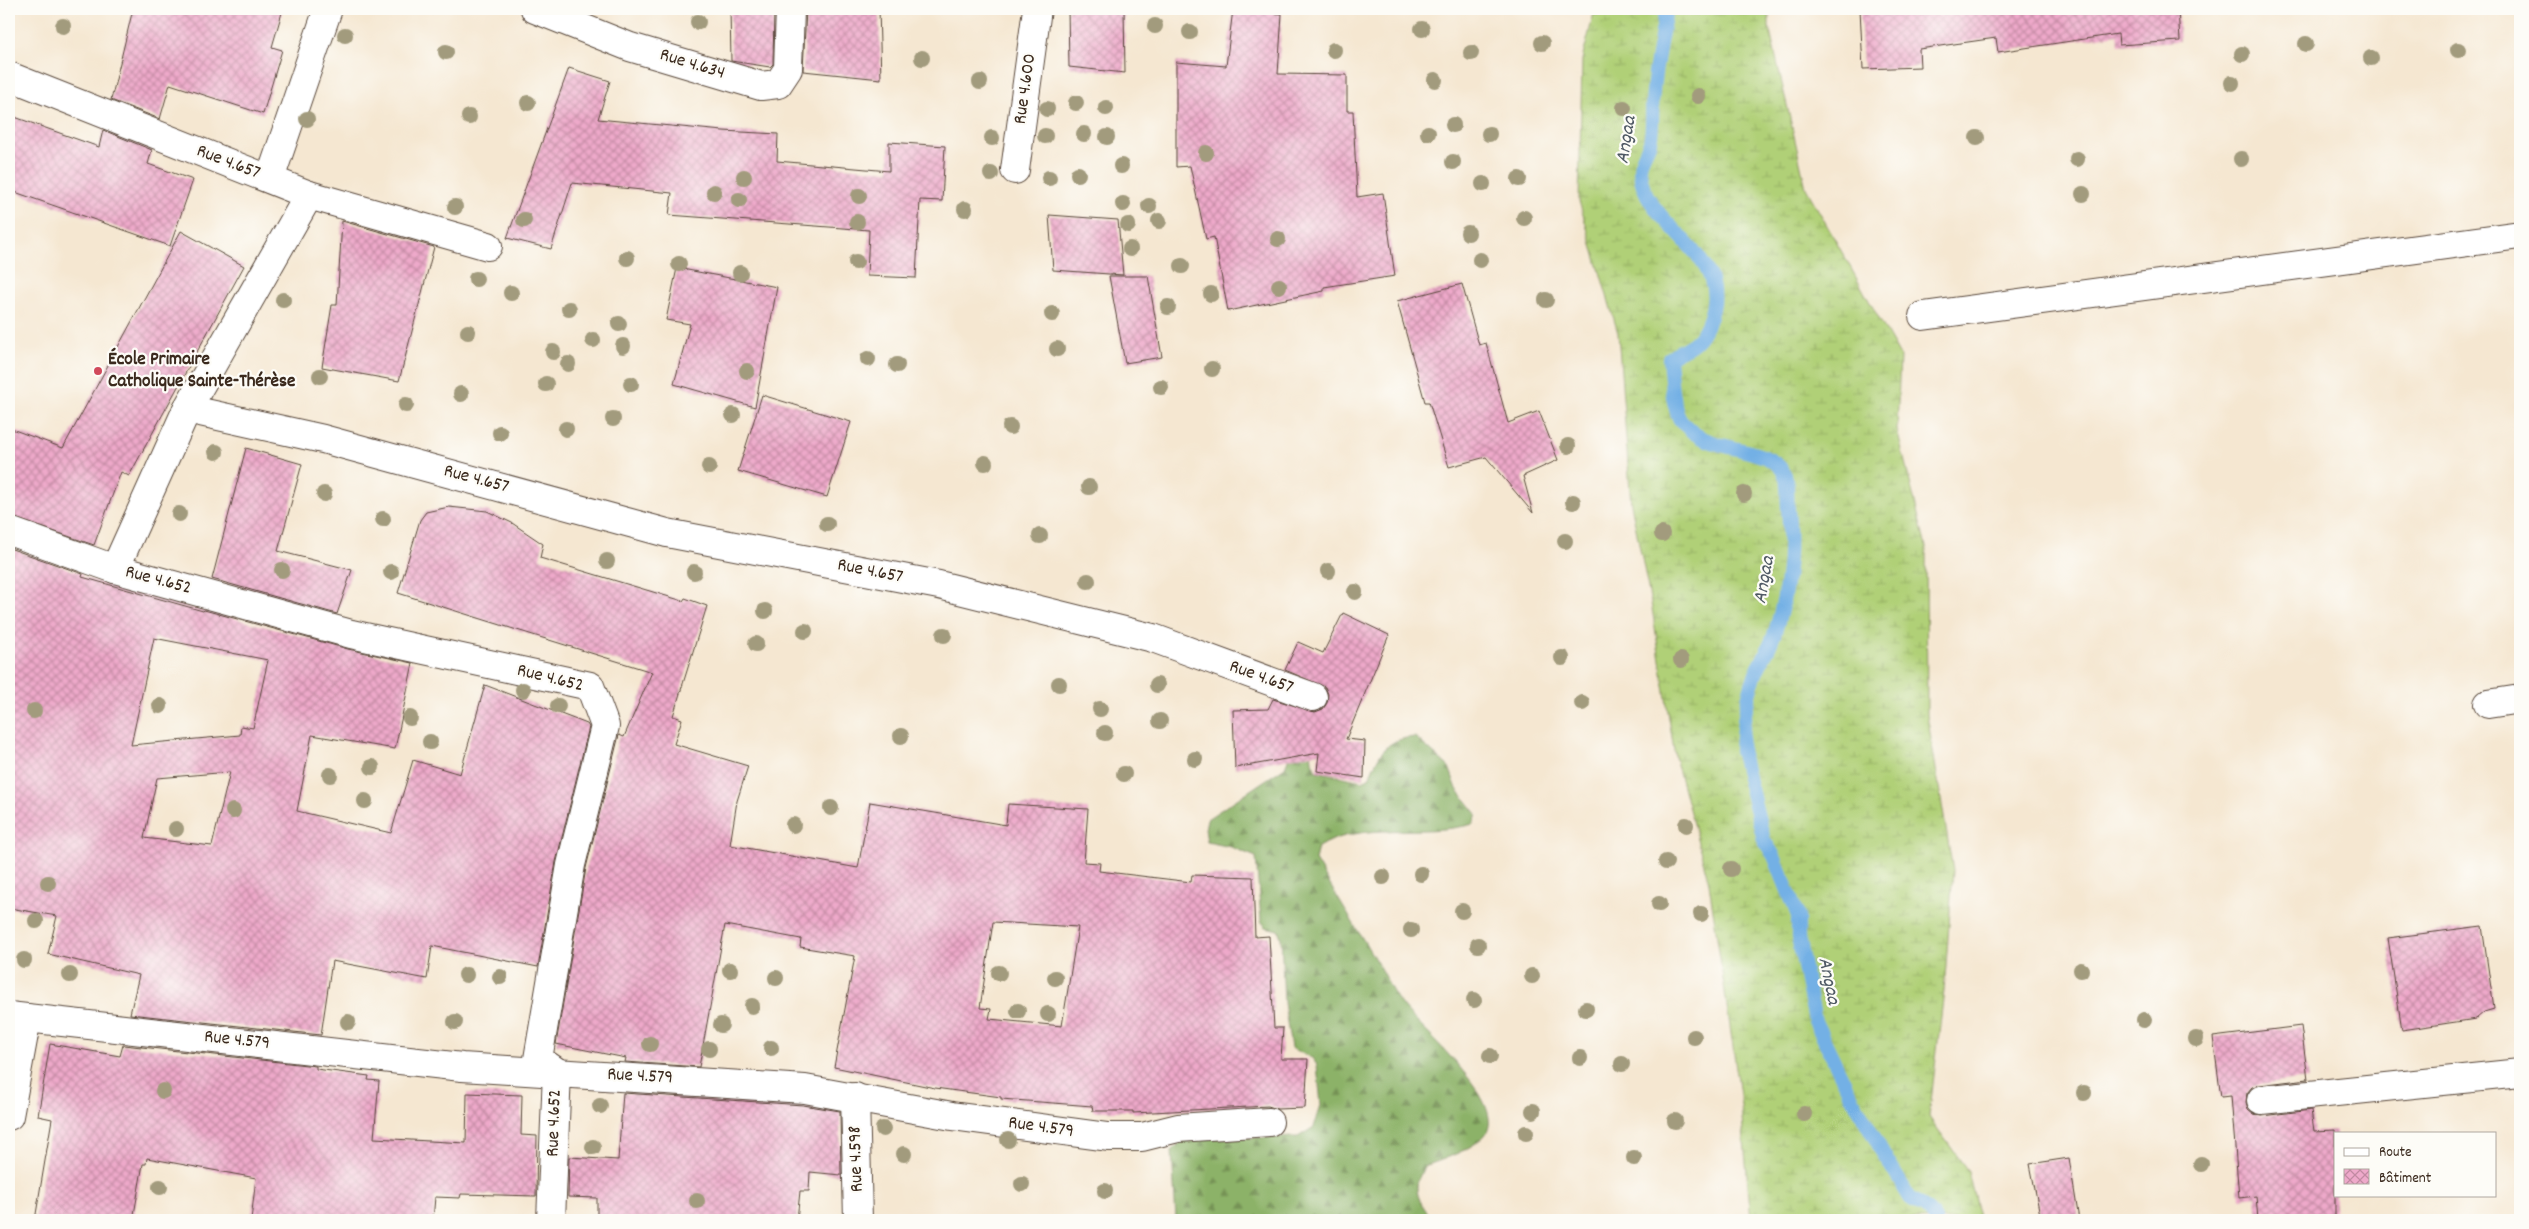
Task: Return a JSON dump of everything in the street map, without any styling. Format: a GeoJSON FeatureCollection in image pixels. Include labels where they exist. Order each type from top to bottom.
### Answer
{"type":"FeatureCollection","features":[{"type":"Feature","properties":{"kind":"street"},"geometry":{"type":"LineString","coordinates":[[270,179],[328,9]]}},
{"type":"Feature","properties":{"kind":"street","name":"Rue 4.634"},"geometry":{"type":"LineString","coordinates":[[535,9],[630,47],[761,86],[778,84],[788,69],[790,9]]}},
{"type":"Feature","properties":{"kind":"street","name":"Rue 4.600"},"geometry":{"type":"LineString","coordinates":[[1015,170],[1037,9]]}},
{"type":"Feature","properties":{"kind":"street","name":"Rue 4.657"},"geometry":{"type":"LineString","coordinates":[[9,76],[309,195],[488,246]]}},
{"type":"Feature","properties":{"kind":"street"},"geometry":{"type":"LineString","coordinates":[[114,570],[187,409],[309,195]]}},
{"type":"Feature","properties":{"kind":"street"},"geometry":{"type":"LineString","coordinates":[[1923,316],[2520,234]]}},
{"type":"Feature","properties":{"kind":"street","name":"Rue 4.657"},"geometry":{"type":"LineString","coordinates":[[187,409],[323,439],[668,533],[939,585],[1154,638],[1313,697]]}},
{"type":"Feature","properties":{"kind":"street","name":"Rue 4.652"},"geometry":{"type":"LineString","coordinates":[[9,532],[114,570],[351,634],[590,686],[605,726],[571,865],[538,1059],[557,1072],[552,1220]]}},
{"type":"Feature","properties":{"kind":"street"},"geometry":{"type":"LineString","coordinates":[[2488,704],[2520,699]]}},
{"type":"Feature","properties":{"kind":"street"},"geometry":{"type":"LineString","coordinates":[[9,1116],[18,1017]]}},
{"type":"Feature","properties":{"kind":"street","name":"Rue 4.579"},"geometry":{"type":"LineString","coordinates":[[18,1017],[462,1067],[771,1085],[831,1092],[952,1116],[1108,1137],[1142,1138],[1178,1128],[1269,1122]]}},
{"type":"Feature","properties":{"kind":"street"},"geometry":{"type":"LineString","coordinates":[[2261,1100],[2520,1073]]}},
{"type":"Feature","properties":{"kind":"street","name":"Rue 4.598"},"geometry":{"type":"LineString","coordinates":[[855,1097],[858,1220]]}},
{"type":"Feature","properties":{"kind":"green space"},"geometry":{"type":"Polygon","coordinates":[[[1595,9],[1769,9],[1769,27],[1806,188],[1900,356],[1897,430],[1926,547],[1927,715],[1953,871],[1944,991],[1929,1117],[1968,1171],[1980,1220],[1751,1220],[1740,1095],[1709,883],[1675,757],[1652,608],[1631,504],[1618,333],[1579,201],[1582,60],[1595,9]]]}},
{"type":"Feature","properties":{"kind":"green space"},"geometry":{"type":"Polygon","coordinates":[[[1300,729],[1309,729],[1312,761],[1316,771],[1362,781],[1369,778],[1380,755],[1390,744],[1405,738],[1415,737],[1449,767],[1457,789],[1477,814],[1473,824],[1454,828],[1374,832],[1354,834],[1336,839],[1318,847],[1315,860],[1399,1002],[1458,1066],[1473,1084],[1484,1102],[1489,1118],[1487,1132],[1483,1138],[1459,1153],[1424,1166],[1417,1184],[1418,1196],[1429,1214],[1437,1220],[1176,1220],[1172,1151],[1183,1139],[1298,1137],[1314,1127],[1321,1105],[1317,1065],[1312,1058],[1291,1048],[1284,1003],[1281,937],[1278,930],[1266,927],[1261,921],[1256,857],[1231,847],[1207,842],[1205,829],[1207,819],[1285,767],[1300,729]]]}},
{"type":"Feature","properties":{"kind":"building"},"geometry":{"type":"Polygon","coordinates":[[[133,9],[283,9],[272,47],[282,50],[263,114],[170,84],[160,119],[111,100],[133,9]]]}},
{"type":"Feature","properties":{"kind":"building"},"geometry":{"type":"Polygon","coordinates":[[[730,9],[774,9],[773,64],[770,67],[731,61],[730,9]]]}},
{"type":"Feature","properties":{"kind":"building"},"geometry":{"type":"Polygon","coordinates":[[[806,9],[879,9],[881,79],[803,71],[806,9]]]}},
{"type":"Feature","properties":{"kind":"building"},"geometry":{"type":"Polygon","coordinates":[[[1068,9],[1124,9],[1125,73],[1069,67],[1068,9]]]}},
{"type":"Feature","properties":{"kind":"building"},"geometry":{"type":"Polygon","coordinates":[[[1233,9],[1282,14],[1278,74],[1347,75],[1347,111],[1353,111],[1357,197],[1383,193],[1395,276],[1324,287],[1324,291],[1228,311],[1214,237],[1206,239],[1190,166],[1176,167],[1176,62],[1226,66],[1233,9]]]}},
{"type":"Feature","properties":{"kind":"building"},"geometry":{"type":"Polygon","coordinates":[[[1860,9],[2178,9],[2180,41],[2119,45],[2118,34],[1998,52],[1996,38],[1919,49],[1920,67],[1863,69],[1860,9]]]}},
{"type":"Feature","properties":{"kind":"building"},"geometry":{"type":"Polygon","coordinates":[[[569,68],[610,81],[598,119],[723,131],[778,134],[777,161],[889,171],[889,142],[945,146],[942,201],[920,200],[916,278],[867,276],[869,230],[669,215],[672,193],[572,183],[551,249],[507,238],[569,68]]]}},
{"type":"Feature","properties":{"kind":"building"},"geometry":{"type":"Polygon","coordinates":[[[9,115],[99,147],[103,130],[152,150],[148,164],[193,180],[170,246],[9,190],[9,115]]]}},
{"type":"Feature","properties":{"kind":"building"},"geometry":{"type":"Polygon","coordinates":[[[1049,215],[1118,220],[1123,275],[1053,270],[1049,215]]]}},
{"type":"Feature","properties":{"kind":"building"},"geometry":{"type":"Polygon","coordinates":[[[342,221],[434,247],[399,381],[322,367],[332,305],[337,305],[342,221]]]}},
{"type":"Feature","properties":{"kind":"building"},"geometry":{"type":"Polygon","coordinates":[[[181,231],[244,266],[129,476],[121,472],[94,545],[9,516],[9,428],[63,448],[181,231]]]}},
{"type":"Feature","properties":{"kind":"building"},"geometry":{"type":"Polygon","coordinates":[[[677,268],[777,287],[755,407],[674,384],[690,324],[666,320],[677,268]]]}},
{"type":"Feature","properties":{"kind":"building"},"geometry":{"type":"Polygon","coordinates":[[[1109,276],[1148,276],[1162,357],[1125,363],[1109,276]]]}},
{"type":"Feature","properties":{"kind":"building"},"geometry":{"type":"Polygon","coordinates":[[[1462,284],[1479,345],[1486,343],[1508,423],[1539,411],[1558,460],[1523,476],[1533,513],[1486,457],[1449,467],[1429,402],[1425,402],[1397,301],[1462,284]]]}},
{"type":"Feature","properties":{"kind":"building"},"geometry":{"type":"Polygon","coordinates":[[[762,395],[851,422],[827,497],[738,471],[762,395]]]}},
{"type":"Feature","properties":{"kind":"building"},"geometry":{"type":"Polygon","coordinates":[[[246,448],[302,464],[278,551],[352,570],[337,614],[212,579],[246,448]]]}},
{"type":"Feature","properties":{"kind":"building"},"geometry":{"type":"Polygon","coordinates":[[[449,507],[487,511],[512,523],[543,544],[540,558],[683,601],[685,598],[707,606],[673,716],[682,719],[674,744],[748,766],[737,801],[730,845],[858,868],[870,802],[1006,825],[1008,804],[1088,809],[1084,862],[1100,863],[1099,871],[1191,882],[1192,875],[1253,877],[1255,937],[1269,936],[1274,1028],[1283,1028],[1281,1059],[1308,1059],[1305,1108],[1277,1109],[1268,1106],[1133,1113],[1133,1111],[1093,1111],[1092,1106],[1001,1099],[1001,1097],[935,1088],[834,1067],[855,956],[800,947],[801,939],[725,925],[699,1067],[625,1062],[626,1058],[556,1044],[586,868],[619,735],[624,737],[652,672],[398,593],[420,520],[426,512],[449,507]],[[993,922],[980,1008],[991,1009],[989,1019],[1062,1026],[1078,927],[993,922]]]}},
{"type":"Feature","properties":{"kind":"building"},"geometry":{"type":"Polygon","coordinates":[[[9,548],[83,574],[82,577],[348,649],[413,663],[395,749],[312,735],[297,811],[391,833],[413,760],[460,774],[485,685],[587,724],[589,727],[556,862],[538,967],[432,946],[427,979],[332,961],[321,1035],[130,1014],[139,975],[48,954],[57,916],[9,908],[9,548]],[[154,638],[131,745],[240,735],[241,726],[253,728],[268,660],[154,638]],[[230,772],[157,778],[144,838],[212,846],[230,772]]]}},
{"type":"Feature","properties":{"kind":"building"},"geometry":{"type":"Polygon","coordinates":[[[1343,613],[1389,635],[1346,739],[1365,741],[1364,778],[1317,771],[1319,753],[1235,768],[1233,710],[1268,709],[1273,699],[1315,712],[1323,709],[1327,703],[1328,694],[1325,687],[1285,670],[1298,642],[1323,653],[1343,613]]]}},
{"type":"Feature","properties":{"kind":"building"},"geometry":{"type":"Polygon","coordinates":[[[2482,926],[2494,1009],[2484,1012],[2476,1019],[2402,1030],[2388,938],[2482,926]]]}},
{"type":"Feature","properties":{"kind":"building"},"geometry":{"type":"Polygon","coordinates":[[[2301,1026],[2308,1079],[2252,1087],[2247,1093],[2246,1102],[2248,1109],[2254,1114],[2262,1116],[2311,1110],[2314,1131],[2335,1130],[2335,1220],[2258,1220],[2256,1196],[2239,1198],[2231,1096],[2221,1097],[2213,1037],[2301,1026]]]}},
{"type":"Feature","properties":{"kind":"building"},"geometry":{"type":"Polygon","coordinates":[[[50,1044],[120,1056],[123,1045],[316,1066],[316,1069],[369,1076],[368,1080],[379,1081],[374,1138],[466,1143],[467,1093],[522,1095],[521,1135],[537,1136],[536,1196],[461,1194],[460,1198],[435,1197],[433,1220],[251,1220],[256,1178],[147,1158],[146,1164],[143,1164],[133,1220],[35,1220],[52,1119],[38,1116],[50,1044]]]}},
{"type":"Feature","properties":{"kind":"building"},"geometry":{"type":"Polygon","coordinates":[[[623,1093],[803,1105],[840,1111],[841,1175],[810,1172],[809,1191],[800,1191],[797,1220],[597,1219],[597,1198],[568,1197],[569,1157],[618,1160],[623,1093]]]}},
{"type":"Feature","properties":{"kind":"building"},"geometry":{"type":"Polygon","coordinates":[[[2069,1158],[2079,1220],[2041,1220],[2030,1164],[2069,1158]]]}},
{"type":"Feature","properties":{"kind":"waterway","name":"Angaa"},"geometry":{"type":"LineString","coordinates":[[1666,9],[1652,98],[1651,135],[1640,170],[1644,189],[1654,207],[1696,254],[1707,270],[1713,288],[1712,309],[1702,334],[1694,343],[1669,358],[1674,403],[1682,422],[1700,437],[1771,460],[1780,467],[1786,478],[1787,485],[1789,556],[1786,588],[1774,635],[1754,677],[1748,697],[1741,750],[1764,840],[1774,856],[1798,916],[1798,937],[1815,1021],[1848,1090],[1887,1160],[1910,1198],[1926,1208],[1935,1220]]}},
{"type":"Feature","properties":{"kind":"place","name":"École Primaire Catholique Sainte-Thérèse"},"geometry":{"type":"Point","coordinates":[98,371]}}]}
